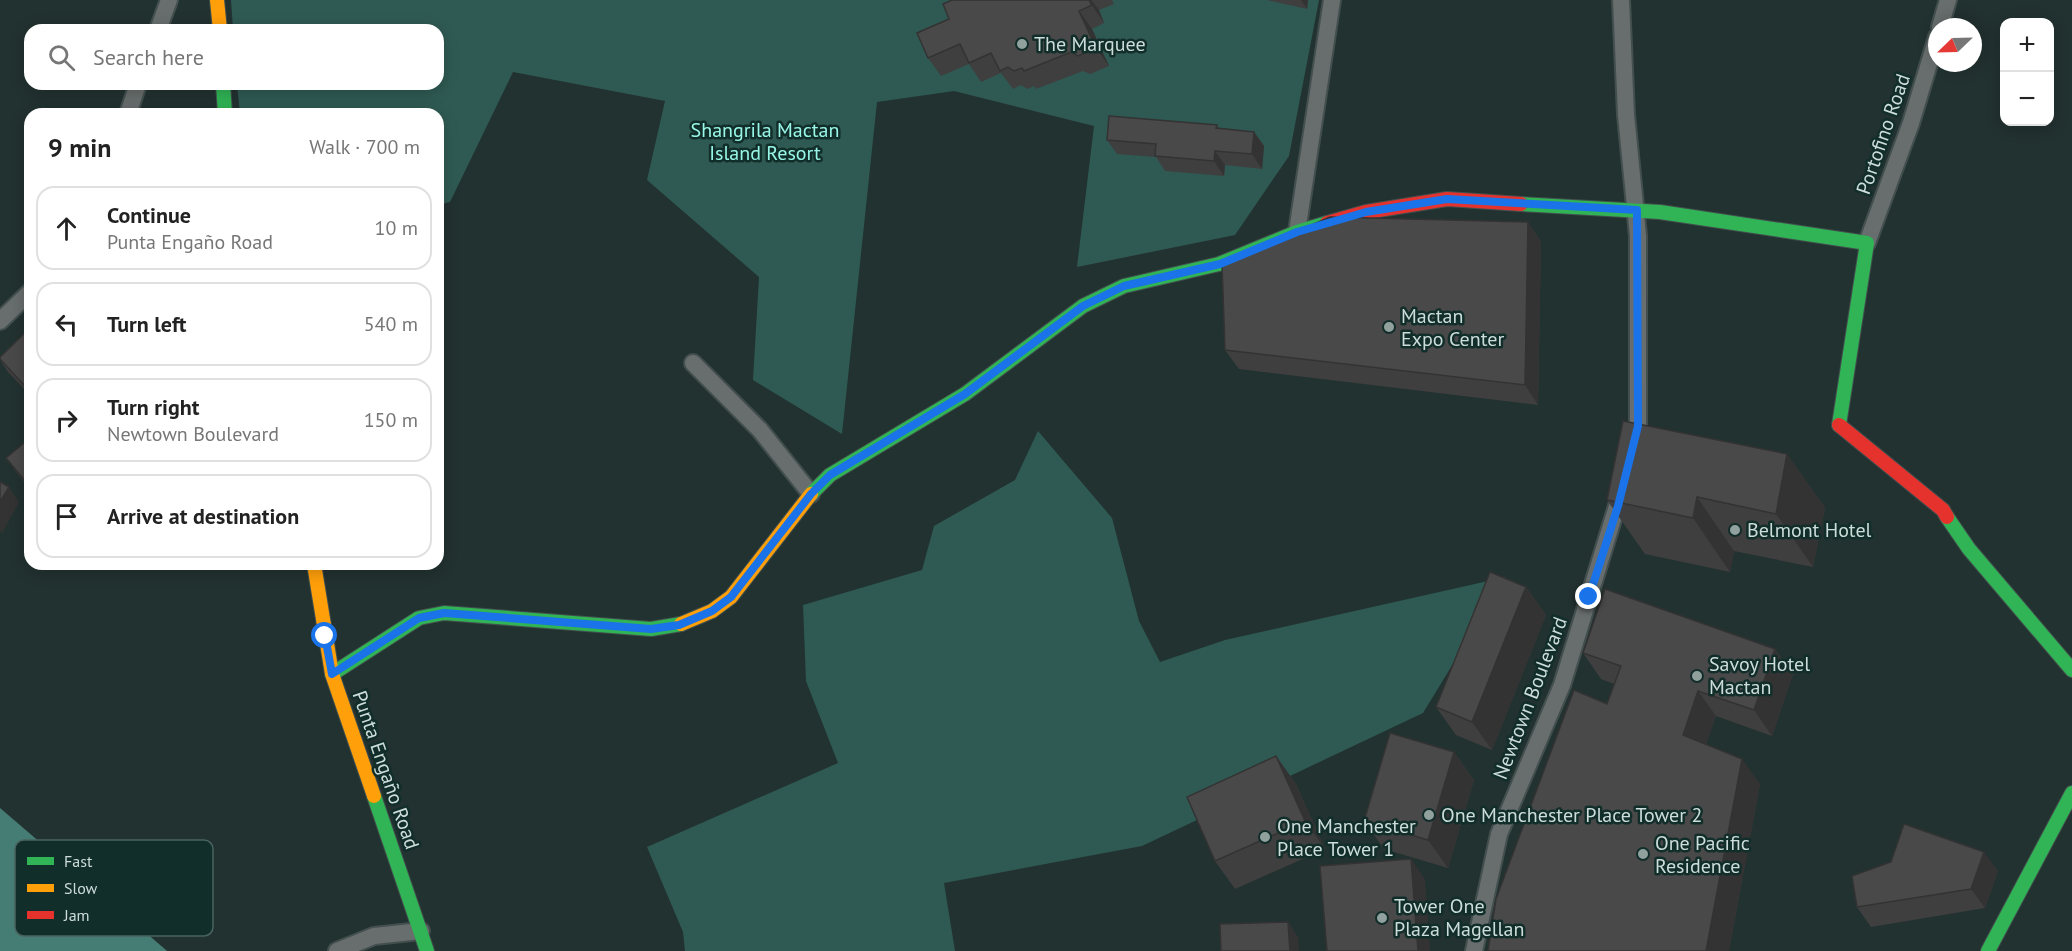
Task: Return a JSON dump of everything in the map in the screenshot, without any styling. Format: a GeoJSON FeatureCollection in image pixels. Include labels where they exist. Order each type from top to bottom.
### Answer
{"type":"FeatureCollection","features":[{"type":"Feature","properties":{"kind":"street"},"geometry":{"type":"LineString","coordinates":[[160,24],[169,0]]}},
{"type":"Feature","properties":{"kind":"street"},"geometry":{"type":"LineString","coordinates":[[218,0],[220,24]]}},
{"type":"Feature","properties":{"kind":"street"},"geometry":{"type":"LineString","coordinates":[[1297,232],[1332,0]]}},
{"type":"Feature","properties":{"kind":"street","name":"Newtown Boulevard"},"geometry":{"type":"LineString","coordinates":[[1474,951],[1499,834],[1562,685],[1638,426],[1637,210],[1626,114],[1621,0]]}},
{"type":"Feature","properties":{"kind":"street"},"geometry":{"type":"LineString","coordinates":[[1943,18],[1948,0]]}},
{"type":"Feature","properties":{"kind":"street","name":"Portofino Road"},"geometry":{"type":"LineString","coordinates":[[1867,243],[1911,123],[1928,67]]}},
{"type":"Feature","properties":{"kind":"street"},"geometry":{"type":"LineString","coordinates":[[130,108],[136,90]]}},
{"type":"Feature","properties":{"kind":"street"},"geometry":{"type":"LineString","coordinates":[[223,90],[225,108]]}},
{"type":"Feature","properties":{"kind":"street"},"geometry":{"type":"LineString","coordinates":[[332,674],[419,618],[444,613],[651,629],[679,625],[712,611],[731,597],[811,494],[830,475],[848,462],[965,394],[1083,306],[1124,286],[1220,264],[1297,232],[1366,212],[1447,199],[1637,210],[1867,243],[1839,427],[1943,510],[1969,549],[2072,670]]}},
{"type":"Feature","properties":{"kind":"street"},"geometry":{"type":"LineString","coordinates":[[0,321],[24,298]]}},
{"type":"Feature","properties":{"kind":"street"},"geometry":{"type":"LineString","coordinates":[[693,363],[760,430],[811,494]]}},
{"type":"Feature","properties":{"kind":"street","name":"Punta Engaño Road"},"geometry":{"type":"LineString","coordinates":[[315,570],[332,674],[427,951]]}},
{"type":"Feature","properties":{"kind":"street"},"geometry":{"type":"LineString","coordinates":[[1988,951],[2072,793]]}},
{"type":"Feature","properties":{"kind":"street"},"geometry":{"type":"LineString","coordinates":[[337,951],[374,936],[421,931]]}},
{"type":"Feature","properties":{"kind":"green space","name":"Shangrila Mactan Island Resort"},"geometry":{"type":"Polygon","coordinates":[[[231,0],[1319,0],[1289,156],[1235,235],[1077,267],[1094,126],[954,91],[877,102],[842,434],[753,380],[759,277],[647,180],[665,101],[513,72],[450,202],[444,204],[444,108],[239,108],[238,90],[444,90],[444,24],[233,24],[231,0]]]}},
{"type":"Feature","properties":{"kind":"green space"},"geometry":{"type":"Polygon","coordinates":[[[1038,431],[1112,518],[1139,621],[1160,662],[1225,640],[1506,577],[1423,713],[1142,846],[944,883],[955,951],[685,951],[683,932],[647,847],[838,763],[806,681],[803,605],[922,570],[934,526],[1015,480],[1038,431]]]}},
{"type":"Feature","properties":{"kind":"shaded area"},"geometry":{"type":"Polygon","coordinates":[[[0,808],[37,840],[15,840],[15,936],[150,936],[167,951],[0,951],[0,808]]]}},
{"type":"Feature","properties":{"kind":"building","name":"The Marquee"},"geometry":{"type":"Polygon","coordinates":[[[952,0],[1089,0],[1092,5],[1079,11],[1096,48],[1078,56],[1071,52],[1024,71],[1022,68],[1014,71],[1008,67],[1000,71],[991,53],[969,63],[960,44],[928,58],[917,33],[949,19],[943,4],[952,0]]]}},
{"type":"Feature","properties":{"kind":"building"},"geometry":{"type":"Polygon","coordinates":[[[1109,116],[1217,125],[1216,128],[1254,132],[1252,154],[1215,151],[1214,161],[1155,156],[1156,144],[1107,140],[1109,116]]]}},
{"type":"Feature","properties":{"kind":"building","name":"Mactan Expo Center"},"geometry":{"type":"Polygon","coordinates":[[[1330,217],[1528,222],[1525,385],[1225,350],[1222,264],[1330,217]]]}},
{"type":"Feature","properties":{"kind":"building"},"geometry":{"type":"Polygon","coordinates":[[[24,334],[24,385],[0,359],[24,334]]]}},
{"type":"Feature","properties":{"kind":"building"},"geometry":{"type":"Polygon","coordinates":[[[1623,421],[1787,454],[1776,514],[1697,497],[1693,518],[1607,500],[1623,421]]]}},
{"type":"Feature","properties":{"kind":"building"},"geometry":{"type":"Polygon","coordinates":[[[24,443],[24,480],[6,458],[24,443]]]}},
{"type":"Feature","properties":{"kind":"building"},"geometry":{"type":"Polygon","coordinates":[[[0,482],[9,487],[0,502],[0,482]]]}},
{"type":"Feature","properties":{"kind":"building"},"geometry":{"type":"Polygon","coordinates":[[[1490,572],[1526,587],[1472,722],[1436,707],[1490,572]]]}},
{"type":"Feature","properties":{"kind":"building","name":"One Pacific Residence"},"geometry":{"type":"Polygon","coordinates":[[[1605,589],[1775,649],[1754,710],[1698,691],[1683,735],[1742,759],[1706,951],[1488,951],[1496,899],[1574,690],[1607,704],[1621,666],[1583,653],[1605,589]]]}},
{"type":"Feature","properties":{"kind":"building"},"geometry":{"type":"Polygon","coordinates":[[[1390,733],[1454,752],[1428,840],[1364,821],[1390,733]]]}},
{"type":"Feature","properties":{"kind":"building"},"geometry":{"type":"Polygon","coordinates":[[[1276,756],[1305,821],[1215,861],[1187,797],[1276,756]]]}},
{"type":"Feature","properties":{"kind":"building"},"geometry":{"type":"Polygon","coordinates":[[[1904,824],[1984,852],[1971,889],[1857,907],[1852,876],[1891,862],[1904,824]]]}},
{"type":"Feature","properties":{"kind":"building","name":"Tower One Plaza Magellan"},"geometry":{"type":"Polygon","coordinates":[[[1411,859],[1418,951],[1327,951],[1320,866],[1411,859]]]}},
{"type":"Feature","properties":{"kind":"building"},"geometry":{"type":"Polygon","coordinates":[[[1288,922],[1290,951],[1221,951],[1220,924],[1288,922]]]}},
{"type":"Feature","properties":{"kind":"traffic: fast"},"geometry":{"type":"LineString","coordinates":[[223,90],[225,108]]}},
{"type":"Feature","properties":{"kind":"traffic: fast"},"geometry":{"type":"LineString","coordinates":[[1521,204],[1660,212],[1867,243],[1839,425]]}},
{"type":"Feature","properties":{"kind":"traffic: fast"},"geometry":{"type":"LineString","coordinates":[[811,494],[830,475],[965,394],[1083,306],[1124,286],[1219,264],[1297,232],[1327,223]]}},
{"type":"Feature","properties":{"kind":"traffic: fast"},"geometry":{"type":"LineString","coordinates":[[1947,517],[1969,549],[2072,670]]}},
{"type":"Feature","properties":{"kind":"traffic: fast"},"geometry":{"type":"LineString","coordinates":[[332,674],[419,618],[444,613],[651,629],[681,624]]}},
{"type":"Feature","properties":{"kind":"traffic: fast"},"geometry":{"type":"LineString","coordinates":[[1988,951],[2072,793]]}},
{"type":"Feature","properties":{"kind":"traffic: fast"},"geometry":{"type":"LineString","coordinates":[[374,796],[427,951]]}},
{"type":"Feature","properties":{"kind":"traffic: slow"},"geometry":{"type":"LineString","coordinates":[[217,0],[219,24]]}},
{"type":"Feature","properties":{"kind":"traffic: slow"},"geometry":{"type":"LineString","coordinates":[[681,624],[712,611],[731,597],[811,494]]}},
{"type":"Feature","properties":{"kind":"traffic: slow"},"geometry":{"type":"LineString","coordinates":[[315,570],[332,674],[374,796]]}},
{"type":"Feature","properties":{"kind":"traffic: jam"},"geometry":{"type":"LineString","coordinates":[[1327,223],[1366,212],[1447,199],[1521,204]]}},
{"type":"Feature","properties":{"kind":"traffic: jam"},"geometry":{"type":"LineString","coordinates":[[1839,425],[1943,510],[1947,517]]}},
{"type":"Feature","properties":{"kind":"place","name":"The Marquee"},"geometry":{"type":"Point","coordinates":[1022,44]}},
{"type":"Feature","properties":{"kind":"place","name":"Mactan Expo Center"},"geometry":{"type":"Point","coordinates":[1389,327]}},
{"type":"Feature","properties":{"kind":"place","name":"Belmont Hotel"},"geometry":{"type":"Point","coordinates":[1735,530]}},
{"type":"Feature","properties":{"kind":"place","name":"Savoy Hotel Mactan"},"geometry":{"type":"Point","coordinates":[1697,676]}},
{"type":"Feature","properties":{"kind":"place","name":"One Manchester Place Tower 2"},"geometry":{"type":"Point","coordinates":[1429,815]}},
{"type":"Feature","properties":{"kind":"place","name":"One Manchester Place Tower 1"},"geometry":{"type":"Point","coordinates":[1265,837]}},
{"type":"Feature","properties":{"kind":"place","name":"One Pacific Residence"},"geometry":{"type":"Point","coordinates":[1643,854]}},
{"type":"Feature","properties":{"kind":"place","name":"Tower One Plaza Magellan"},"geometry":{"type":"Point","coordinates":[1382,918]}},
{"type":"Feature","properties":{"kind":"route"},"geometry":{"type":"LineString","coordinates":[[325,636],[332,674],[419,618],[444,613],[651,629],[679,625],[712,611],[731,597],[811,494],[830,475],[858,456],[965,394],[1083,306],[1124,286],[1155,277],[1220,264],[1297,232],[1366,212],[1447,199],[1637,210],[1638,426],[1618,506],[1589,597]]}}]}
